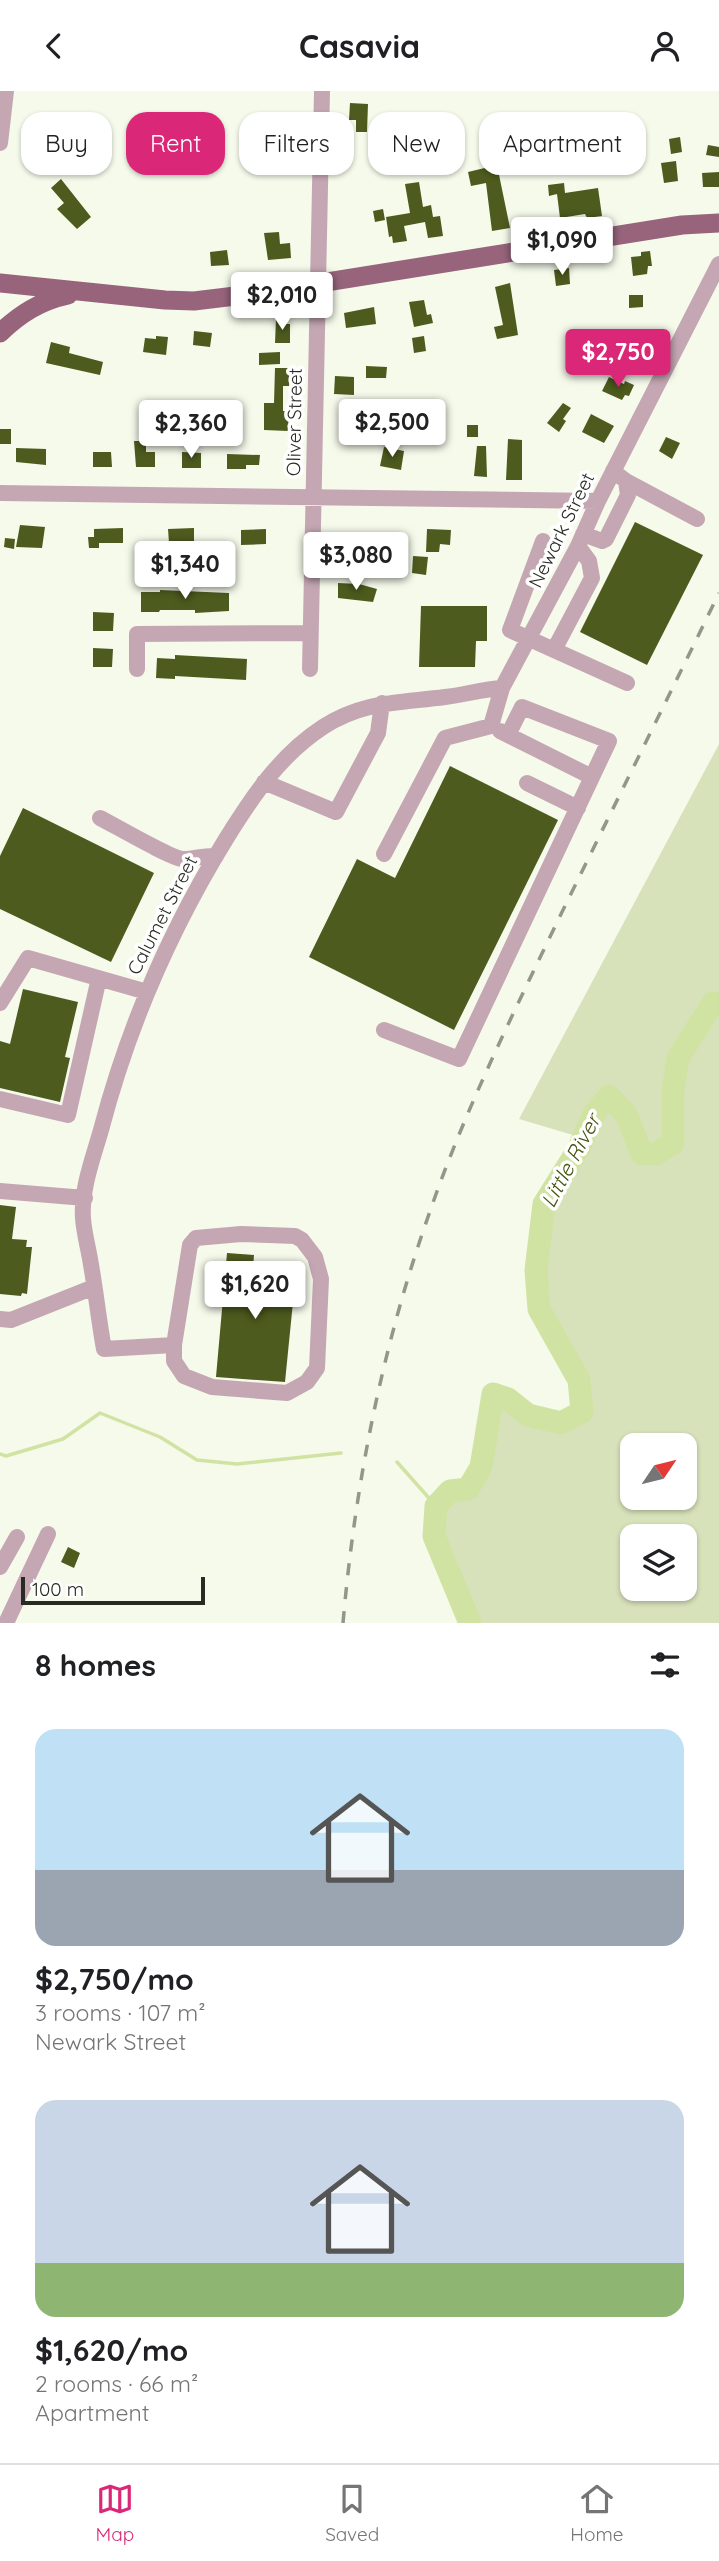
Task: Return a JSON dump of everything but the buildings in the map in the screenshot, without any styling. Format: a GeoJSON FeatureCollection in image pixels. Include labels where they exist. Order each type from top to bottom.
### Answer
{"type":"FeatureCollection","features":[{"type":"Feature","properties":{"kind":"main road"},"geometry":{"type":"LineString","coordinates":[[0,283],[194,300],[318,284],[682,225],[719,223]]}},
{"type":"Feature","properties":{"kind":"main road"},"geometry":{"type":"LineString","coordinates":[[0,334],[35,306],[47,300],[80,292]]}},
{"type":"Feature","properties":{"kind":"street"},"geometry":{"type":"LineString","coordinates":[[0,143],[6,91]]}},
{"type":"Feature","properties":{"kind":"street","name":"Oliver Street"},"geometry":{"type":"LineString","coordinates":[[310,669],[322,91]]}},
{"type":"Feature","properties":{"kind":"street","name":"Newark Street"},"geometry":{"type":"LineString","coordinates":[[491,726],[502,688],[530,639],[598,501],[620,476],[719,264]]}},
{"type":"Feature","properties":{"kind":"street"},"geometry":{"type":"LineString","coordinates":[[620,476],[697,519]]}},
{"type":"Feature","properties":{"kind":"street"},"geometry":{"type":"LineString","coordinates":[[554,650],[592,578],[589,561],[580,540],[606,539],[628,495],[620,476]]}},
{"type":"Feature","properties":{"kind":"street"},"geometry":{"type":"LineString","coordinates":[[0,493],[598,501]]}},
{"type":"Feature","properties":{"kind":"street"},"geometry":{"type":"LineString","coordinates":[[543,541],[510,630],[627,683]]}},
{"type":"Feature","properties":{"kind":"street"},"geometry":{"type":"LineString","coordinates":[[137,669],[137,634],[310,633]]}},
{"type":"Feature","properties":{"kind":"street"},"geometry":{"type":"LineString","coordinates":[[264,782],[336,812],[378,733],[382,703],[447,697],[502,688]]}},
{"type":"Feature","properties":{"kind":"street","name":"Calumet Street"},"geometry":{"type":"LineString","coordinates":[[174,1345],[104,1349],[83,1217],[88,1177],[117,1069],[169,944],[216,856],[264,782],[304,741],[323,727],[363,707],[382,703]]}},
{"type":"Feature","properties":{"kind":"street"},"geometry":{"type":"LineString","coordinates":[[384,1030],[459,1059],[609,741],[522,707],[508,735]]}},
{"type":"Feature","properties":{"kind":"street"},"geometry":{"type":"LineString","coordinates":[[384,854],[445,738],[491,726],[592,777]]}},
{"type":"Feature","properties":{"kind":"street"},"geometry":{"type":"LineString","coordinates":[[527,783],[578,808]]}},
{"type":"Feature","properties":{"kind":"street"},"geometry":{"type":"LineString","coordinates":[[100,818],[168,855],[182,859],[216,856]]}},
{"type":"Feature","properties":{"kind":"street"},"geometry":{"type":"LineString","coordinates":[[0,1003],[28,958],[147,992]]}},
{"type":"Feature","properties":{"kind":"street"},"geometry":{"type":"LineString","coordinates":[[0,1099],[68,1115],[99,978]]}},
{"type":"Feature","properties":{"kind":"street"},"geometry":{"type":"LineString","coordinates":[[0,1191],[85,1198]]}},
{"type":"Feature","properties":{"kind":"street"},"geometry":{"type":"LineString","coordinates":[[289,1234],[308,1246],[318,1266],[322,1302],[317,1368],[307,1382],[287,1393],[212,1387],[184,1376],[174,1361],[174,1345],[193,1241],[196,1238],[289,1234]]}},
{"type":"Feature","properties":{"kind":"street"},"geometry":{"type":"LineString","coordinates":[[0,1319],[11,1320],[94,1287]]}},
{"type":"Feature","properties":{"kind":"street"},"geometry":{"type":"LineString","coordinates":[[6,1623],[48,1534]]}},
{"type":"Feature","properties":{"kind":"street"},"geometry":{"type":"LineString","coordinates":[[0,1567],[17,1537]]}},
{"type":"Feature","properties":{"kind":"green space"},"geometry":{"type":"Polygon","coordinates":[[[719,744],[719,1623],[470,1623],[434,1536],[436,1506],[450,1491],[468,1489],[481,1467],[493,1394],[528,1415],[561,1422],[582,1412],[578,1380],[539,1309],[538,1207],[583,1138],[519,1119],[719,744]]]}},
{"type":"Feature","properties":{"kind":"waterway","name":"Little River"},"geometry":{"type":"LineString","coordinates":[[470,1623],[434,1536],[436,1506],[450,1491],[468,1489],[481,1467],[493,1394],[508,1399],[528,1415],[561,1423],[582,1412],[579,1380],[539,1309],[536,1270],[544,1204],[579,1148],[594,1114],[609,1096],[626,1114],[642,1154],[656,1154],[673,1143],[673,1090],[678,1058],[713,1003],[719,1005]]}},
{"type":"Feature","properties":{"kind":"waterway"},"geometry":{"type":"LineString","coordinates":[[0,1454],[6,1456],[63,1439],[100,1413],[160,1437],[197,1460],[237,1464],[341,1453]]}},
{"type":"Feature","properties":{"kind":"waterway"},"geometry":{"type":"LineString","coordinates":[[397,1462],[436,1506]]}},
{"type":"Feature","properties":{"kind":"railway"},"geometry":{"type":"LineString","coordinates":[[343,1623],[363,1468],[384,1367],[412,1266],[442,1178],[508,1025],[719,593]]}}]}
